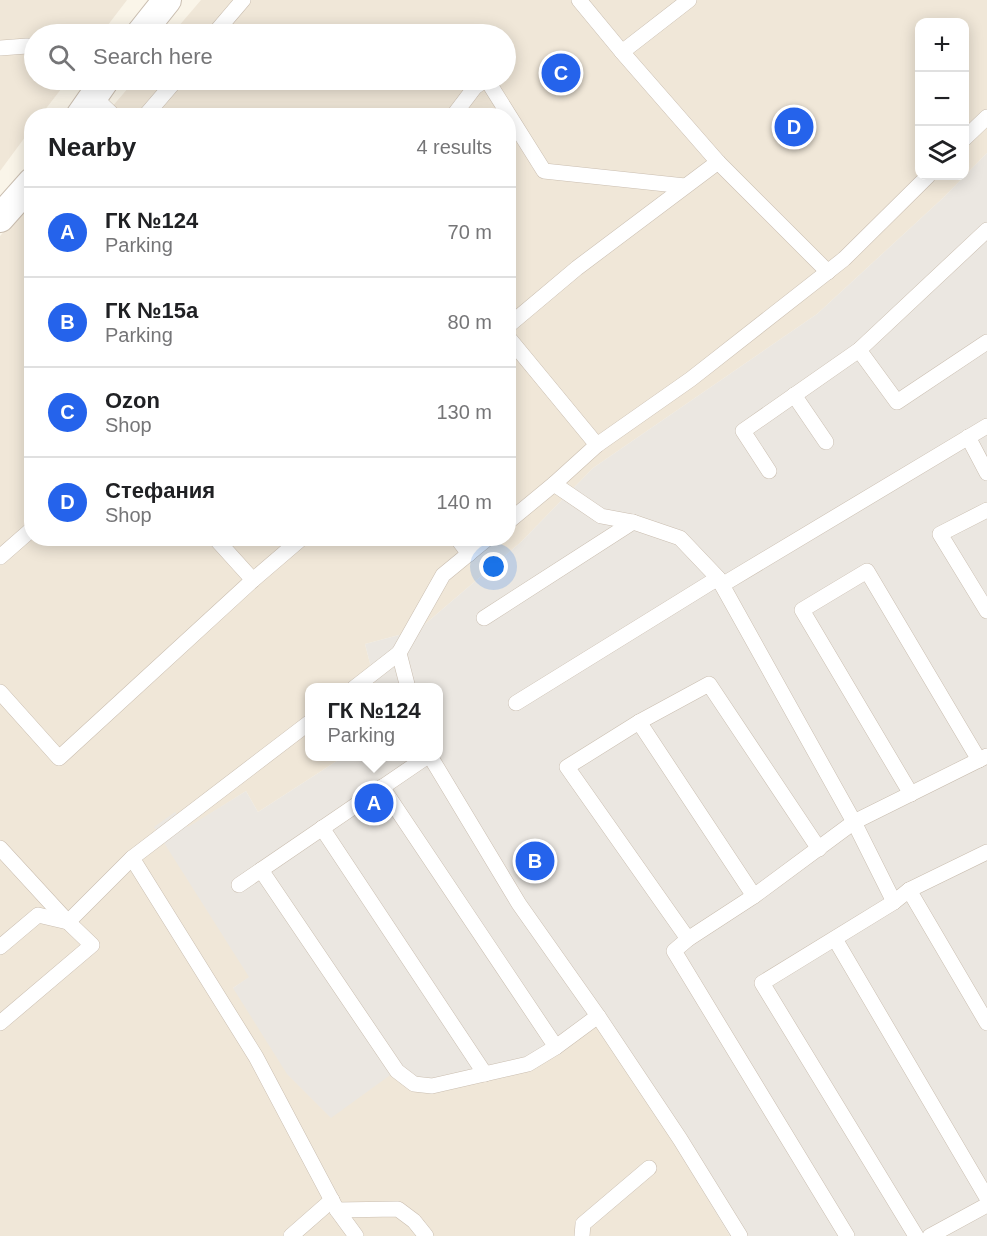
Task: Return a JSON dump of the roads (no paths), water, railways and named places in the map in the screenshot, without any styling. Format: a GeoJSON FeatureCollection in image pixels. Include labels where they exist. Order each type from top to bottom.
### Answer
{"type":"FeatureCollection","features":[{"type":"Feature","properties":{"kind":"street"},"geometry":{"type":"LineString","coordinates":[[148,24],[167,0]]}},
{"type":"Feature","properties":{"kind":"street"},"geometry":{"type":"LineString","coordinates":[[0,219],[24,191]]}},
{"type":"Feature","properties":{"kind":"lane"},"geometry":{"type":"LineString","coordinates":[[223,24],[243,0]]}},
{"type":"Feature","properties":{"kind":"lane"},"geometry":{"type":"LineString","coordinates":[[579,0],[718,162],[828,272]]}},
{"type":"Feature","properties":{"kind":"lane"},"geometry":{"type":"LineString","coordinates":[[622,52],[689,0]]}},
{"type":"Feature","properties":{"kind":"lane"},"geometry":{"type":"LineString","coordinates":[[0,48],[24,47]]}},
{"type":"Feature","properties":{"kind":"lane"},"geometry":{"type":"LineString","coordinates":[[152,108],[167,90]]}},
{"type":"Feature","properties":{"kind":"lane"},"geometry":{"type":"LineString","coordinates":[[459,108],[473,90]]}},
{"type":"Feature","properties":{"kind":"lane"},"geometry":{"type":"LineString","coordinates":[[492,90],[504,108]]}},
{"type":"Feature","properties":{"kind":"lane"},"geometry":{"type":"LineString","coordinates":[[93,97],[105,108]]}},
{"type":"Feature","properties":{"kind":"lane"},"geometry":{"type":"LineString","coordinates":[[969,134],[987,117]]}},
{"type":"Feature","properties":{"kind":"lane"},"geometry":{"type":"LineString","coordinates":[[516,128],[543,171],[685,186]]}},
{"type":"Feature","properties":{"kind":"lane"},"geometry":{"type":"LineString","coordinates":[[516,319],[577,268],[718,162]]}},
{"type":"Feature","properties":{"kind":"lane"},"geometry":{"type":"LineString","coordinates":[[516,515],[597,445],[691,379],[844,259],[924,180]]}},
{"type":"Feature","properties":{"kind":"lane"},"geometry":{"type":"LineString","coordinates":[[769,471],[743,430],[859,350],[987,230]]}},
{"type":"Feature","properties":{"kind":"lane"},"geometry":{"type":"LineString","coordinates":[[859,350],[897,402],[987,342]]}},
{"type":"Feature","properties":{"kind":"lane"},"geometry":{"type":"LineString","coordinates":[[516,347],[597,445]]}},
{"type":"Feature","properties":{"kind":"lane"},"geometry":{"type":"LineString","coordinates":[[794,395],[826,442]]}},
{"type":"Feature","properties":{"kind":"lane"},"geometry":{"type":"LineString","coordinates":[[516,703],[987,426]]}},
{"type":"Feature","properties":{"kind":"lane"},"geometry":{"type":"LineString","coordinates":[[968,437],[987,473]]}},
{"type":"Feature","properties":{"kind":"lane"},"geometry":{"type":"LineString","coordinates":[[554,484],[601,516],[633,522],[680,538],[720,582],[854,822],[894,902]]}},
{"type":"Feature","properties":{"kind":"lane"},"geometry":{"type":"LineString","coordinates":[[987,510],[940,534],[987,611]]}},
{"type":"Feature","properties":{"kind":"lane"},"geometry":{"type":"LineString","coordinates":[[484,618],[633,522]]}},
{"type":"Feature","properties":{"kind":"lane"},"geometry":{"type":"LineString","coordinates":[[0,557],[24,536]]}},
{"type":"Feature","properties":{"kind":"lane"},"geometry":{"type":"LineString","coordinates":[[222,546],[253,580]]}},
{"type":"Feature","properties":{"kind":"lane"},"geometry":{"type":"LineString","coordinates":[[0,692],[59,758],[293,546]]}},
{"type":"Feature","properties":{"kind":"lane"},"geometry":{"type":"LineString","coordinates":[[464,546],[470,554]]}},
{"type":"Feature","properties":{"kind":"lane"},"geometry":{"type":"LineString","coordinates":[[359,683],[399,652],[443,575],[479,546]]}},
{"type":"Feature","properties":{"kind":"lane"},"geometry":{"type":"LineString","coordinates":[[847,1236],[674,951],[688,939],[754,896],[854,822],[911,794],[983,758],[867,571],[802,610],[911,794]]}},
{"type":"Feature","properties":{"kind":"lane"},"geometry":{"type":"LineString","coordinates":[[399,652],[407,683]]}},
{"type":"Feature","properties":{"kind":"lane"},"geometry":{"type":"LineString","coordinates":[[688,939],[567,767],[639,722],[709,684],[819,849]]}},
{"type":"Feature","properties":{"kind":"lane"},"geometry":{"type":"LineString","coordinates":[[639,722],[754,896]]}},
{"type":"Feature","properties":{"kind":"lane"},"geometry":{"type":"LineString","coordinates":[[68,922],[132,858],[305,725]]}},
{"type":"Feature","properties":{"kind":"lane"},"geometry":{"type":"LineString","coordinates":[[238,885],[421,761]]}},
{"type":"Feature","properties":{"kind":"lane"},"geometry":{"type":"LineString","coordinates":[[432,761],[519,904],[598,1016],[680,1139],[740,1236]]}},
{"type":"Feature","properties":{"kind":"lane"},"geometry":{"type":"LineString","coordinates":[[382,787],[556,1047]]}},
{"type":"Feature","properties":{"kind":"lane"},"geometry":{"type":"LineString","coordinates":[[322,828],[485,1074]]}},
{"type":"Feature","properties":{"kind":"lane"},"geometry":{"type":"LineString","coordinates":[[0,848],[92,945],[0,1023]]}},
{"type":"Feature","properties":{"kind":"lane"},"geometry":{"type":"LineString","coordinates":[[916,1236],[762,983],[894,902],[909,890],[987,854]]}},
{"type":"Feature","properties":{"kind":"lane"},"geometry":{"type":"LineString","coordinates":[[132,858],[256,1057],[334,1205],[356,1236]]}},
{"type":"Feature","properties":{"kind":"lane"},"geometry":{"type":"LineString","coordinates":[[261,870],[397,1071],[414,1084],[432,1086],[528,1064],[556,1047],[598,1016]]}},
{"type":"Feature","properties":{"kind":"lane"},"geometry":{"type":"LineString","coordinates":[[909,890],[987,1023]]}},
{"type":"Feature","properties":{"kind":"lane"},"geometry":{"type":"LineString","coordinates":[[0,947],[38,915],[68,922]]}},
{"type":"Feature","properties":{"kind":"lane"},"geometry":{"type":"LineString","coordinates":[[835,939],[987,1198]]}},
{"type":"Feature","properties":{"kind":"lane"},"geometry":{"type":"LineString","coordinates":[[582,1236],[583,1224],[649,1168]]}},
{"type":"Feature","properties":{"kind":"lane"},"geometry":{"type":"LineString","coordinates":[[291,1236],[334,1205],[398,1209],[414,1221],[426,1236]]}},
{"type":"Feature","properties":{"kind":"lane"},"geometry":{"type":"LineString","coordinates":[[930,1236],[987,1206]]}},
{"type":"Feature","properties":{"kind":"place","name":"Ozon"},"geometry":{"type":"Point","coordinates":[561,73]}},
{"type":"Feature","properties":{"kind":"place","name":"Стефания"},"geometry":{"type":"Point","coordinates":[794,127]}},
{"type":"Feature","properties":{"kind":"place","name":"ГК №124"},"geometry":{"type":"Point","coordinates":[374,803]}},
{"type":"Feature","properties":{"kind":"place","name":"ГК №15а"},"geometry":{"type":"Point","coordinates":[535,861]}}]}
